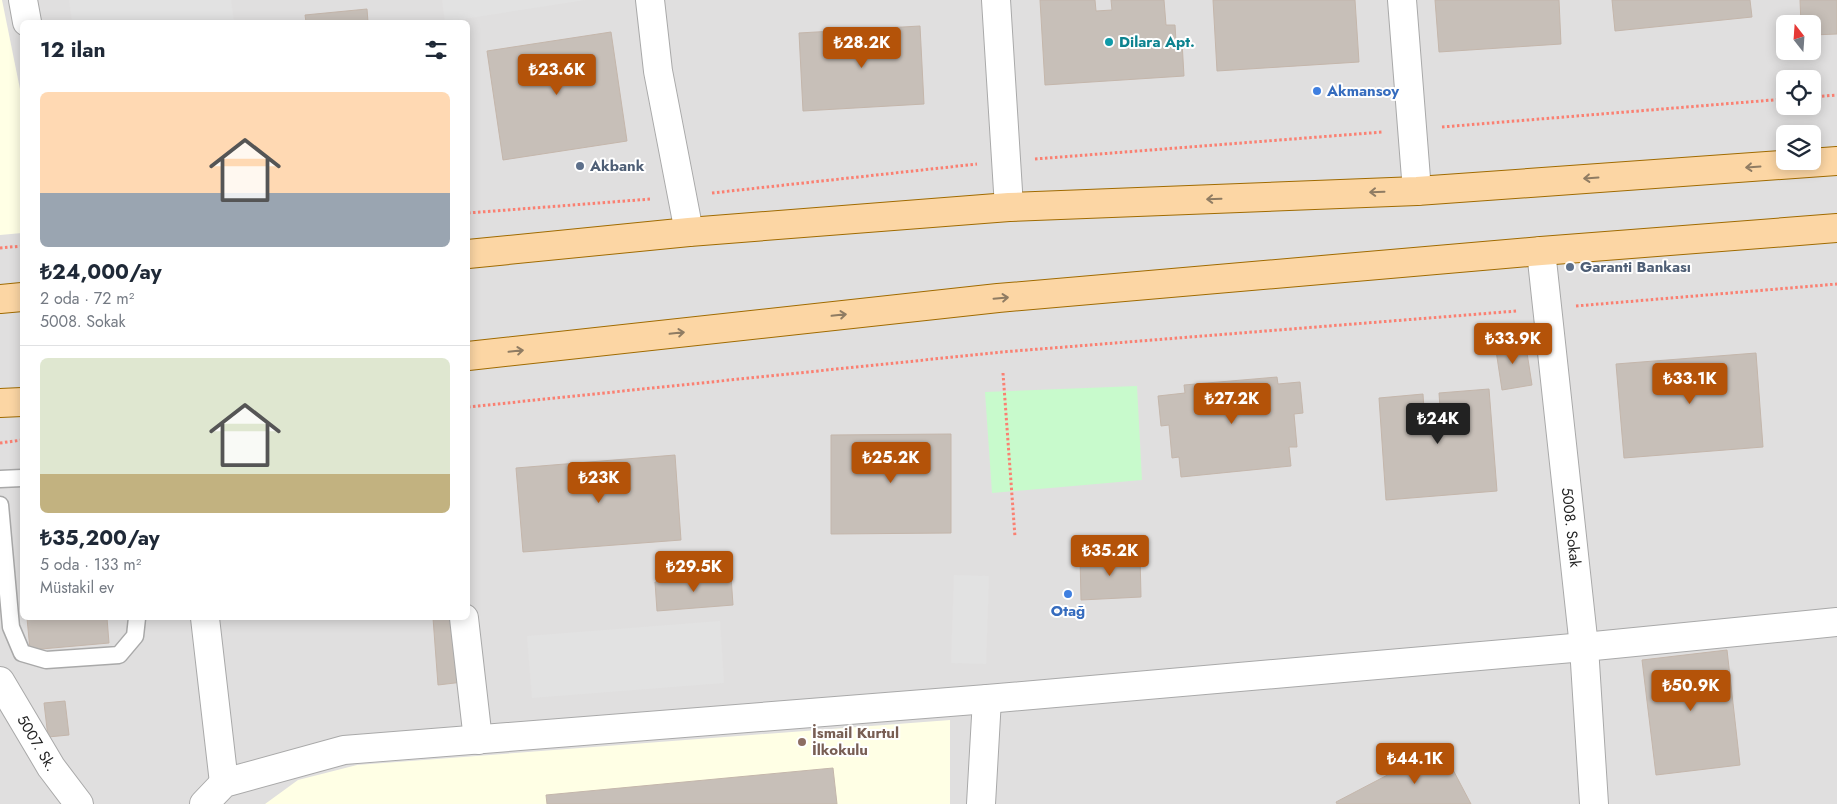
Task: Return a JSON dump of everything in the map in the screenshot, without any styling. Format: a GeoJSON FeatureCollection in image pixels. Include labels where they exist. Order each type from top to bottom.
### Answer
{"type":"FeatureCollection","features":[{"type":"Feature","properties":{"kind":"main road"},"geometry":{"type":"LineString","coordinates":[[470,254],[689,232],[1009,207],[1417,190],[1837,161]]}},
{"type":"Feature","properties":{"kind":"main road"},"geometry":{"type":"LineString","coordinates":[[470,356],[998,298],[1541,251],[1837,228]]}},
{"type":"Feature","properties":{"kind":"main road"},"geometry":{"type":"LineString","coordinates":[[0,298],[20,297]]}},
{"type":"Feature","properties":{"kind":"main road"},"geometry":{"type":"LineString","coordinates":[[0,403],[20,402]]}},
{"type":"Feature","properties":{"kind":"street"},"geometry":{"type":"LineString","coordinates":[[23,0],[27,20]]}},
{"type":"Feature","properties":{"kind":"street"},"geometry":{"type":"LineString","coordinates":[[650,0],[658,71],[689,232]]}},
{"type":"Feature","properties":{"kind":"street"},"geometry":{"type":"LineString","coordinates":[[996,0],[1009,207]]}},
{"type":"Feature","properties":{"kind":"street"},"geometry":{"type":"LineString","coordinates":[[1402,0],[1417,190]]}},
{"type":"Feature","properties":{"kind":"street","name":"5008. Sokak"},"geometry":{"type":"LineString","coordinates":[[1541,251],[1584,647],[1594,804]]}},
{"type":"Feature","properties":{"kind":"street"},"geometry":{"type":"LineString","coordinates":[[205,620],[224,782]]}},
{"type":"Feature","properties":{"kind":"street"},"geometry":{"type":"LineString","coordinates":[[464,620],[478,740]]}},
{"type":"Feature","properties":{"kind":"street"},"geometry":{"type":"LineString","coordinates":[[204,804],[224,782],[344,750],[987,699],[1584,647],[1837,622]]}},
{"type":"Feature","properties":{"kind":"street","name":"5007. Sk."},"geometry":{"type":"LineString","coordinates":[[0,681],[51,767],[79,804]]}},
{"type":"Feature","properties":{"kind":"street"},"geometry":{"type":"LineString","coordinates":[[981,804],[987,699]]}},
{"type":"Feature","properties":{"kind":"lane"},"geometry":{"type":"LineString","coordinates":[[0,479],[20,478]]}},
{"type":"Feature","properties":{"kind":"lane"},"geometry":{"type":"LineString","coordinates":[[0,505],[11,628],[22,653],[46,660],[119,654],[135,636],[137,620]]}},
{"type":"Feature","properties":{"kind":"path"},"geometry":{"type":"LineString","coordinates":[[1821,96],[1837,95]]}},
{"type":"Feature","properties":{"kind":"path"},"geometry":{"type":"LineString","coordinates":[[470,213],[682,197],[1006,161],[1776,100]]}},
{"type":"Feature","properties":{"kind":"path"},"geometry":{"type":"LineString","coordinates":[[0,248],[20,246]]}},
{"type":"Feature","properties":{"kind":"path"},"geometry":{"type":"LineString","coordinates":[[470,407],[1002,352],[1837,284]]}},
{"type":"Feature","properties":{"kind":"path"},"geometry":{"type":"LineString","coordinates":[[1003,373],[1015,537]]}},
{"type":"Feature","properties":{"kind":"path"},"geometry":{"type":"LineString","coordinates":[[0,443],[20,440]]}},
{"type":"Feature","properties":{"kind":"shaded area"},"geometry":{"type":"Polygon","coordinates":[[[0,0],[1837,0],[1837,804],[0,804],[0,0]]]}},
{"type":"Feature","properties":{"kind":"shaded area"},"geometry":{"type":"Polygon","coordinates":[[[0,0],[2,0],[20,89],[20,233],[0,235],[0,0]]]}},
{"type":"Feature","properties":{"kind":"shaded area"},"geometry":{"type":"Polygon","coordinates":[[[69,0],[231,0],[234,20],[72,20],[69,0]]]}},
{"type":"Feature","properties":{"kind":"shaded area"},"geometry":{"type":"Polygon","coordinates":[[[442,0],[585,0],[458,20],[445,20],[442,0]]]}},
{"type":"Feature","properties":{"kind":"shaded area"},"geometry":{"type":"Polygon","coordinates":[[[954,575],[989,576],[986,664],[951,663],[954,575]]]}},
{"type":"Feature","properties":{"kind":"shaded area"},"geometry":{"type":"Polygon","coordinates":[[[720,621],[724,683],[532,698],[527,636],[720,621]]]}},
{"type":"Feature","properties":{"kind":"shaded area","name":"İsmail Kurtul İlkokulu"},"geometry":{"type":"Polygon","coordinates":[[[950,720],[950,804],[265,804],[298,780],[357,765],[950,720]]]}},
{"type":"Feature","properties":{"kind":"green space"},"geometry":{"type":"Polygon","coordinates":[[[1137,386],[1142,480],[992,493],[985,392],[1137,386]]]}},
{"type":"Feature","properties":{"kind":"building","name":"Dilara Apt."},"geometry":{"type":"Polygon","coordinates":[[[1040,0],[1095,0],[1096,11],[1112,10],[1111,0],[1164,0],[1166,25],[1175,25],[1176,42],[1182,42],[1184,76],[1045,85],[1040,0]]]}},
{"type":"Feature","properties":{"kind":"building"},"geometry":{"type":"Polygon","coordinates":[[[1213,0],[1355,0],[1359,62],[1217,71],[1213,0]]]}},
{"type":"Feature","properties":{"kind":"building"},"geometry":{"type":"Polygon","coordinates":[[[1435,0],[1559,0],[1561,44],[1439,52],[1435,0]]]}},
{"type":"Feature","properties":{"kind":"building"},"geometry":{"type":"Polygon","coordinates":[[[1612,0],[1750,0],[1752,17],[1615,31],[1612,0]]]}},
{"type":"Feature","properties":{"kind":"building"},"geometry":{"type":"Polygon","coordinates":[[[1800,0],[1837,0],[1837,34],[1821,35],[1821,15],[1801,15],[1800,0]]]}},
{"type":"Feature","properties":{"kind":"building"},"geometry":{"type":"Polygon","coordinates":[[[367,9],[368,20],[306,20],[305,15],[367,9]]]}},
{"type":"Feature","properties":{"kind":"building"},"geometry":{"type":"Polygon","coordinates":[[[920,26],[924,104],[803,111],[799,33],[920,26]]]}},
{"type":"Feature","properties":{"kind":"building"},"geometry":{"type":"Polygon","coordinates":[[[611,32],[627,141],[503,160],[487,51],[611,32]]]}},
{"type":"Feature","properties":{"kind":"building"},"geometry":{"type":"Polygon","coordinates":[[[1525,340],[1532,385],[1502,390],[1495,344],[1525,340]]]}},
{"type":"Feature","properties":{"kind":"building"},"geometry":{"type":"Polygon","coordinates":[[[1756,353],[1763,447],[1624,458],[1616,364],[1756,353]]]}},
{"type":"Feature","properties":{"kind":"building"},"geometry":{"type":"Polygon","coordinates":[[[1277,377],[1278,384],[1300,382],[1303,413],[1294,414],[1297,447],[1289,447],[1291,466],[1181,477],[1179,457],[1172,458],[1169,425],[1161,426],[1158,396],[1185,393],[1184,385],[1277,377]]]}},
{"type":"Feature","properties":{"kind":"building"},"geometry":{"type":"Polygon","coordinates":[[[1489,389],[1497,491],[1386,500],[1379,398],[1423,394],[1424,410],[1440,408],[1439,393],[1489,389]]]}},
{"type":"Feature","properties":{"kind":"building"},"geometry":{"type":"Polygon","coordinates":[[[951,434],[951,533],[831,534],[831,435],[951,434]]]}},
{"type":"Feature","properties":{"kind":"building"},"geometry":{"type":"Polygon","coordinates":[[[675,455],[681,540],[523,552],[516,468],[675,455]]]}},
{"type":"Feature","properties":{"kind":"building"},"geometry":{"type":"Polygon","coordinates":[[[1140,555],[1141,597],[1081,600],[1080,557],[1140,555]]]}},
{"type":"Feature","properties":{"kind":"building"},"geometry":{"type":"Polygon","coordinates":[[[731,576],[733,605],[657,611],[655,582],[731,576]]]}},
{"type":"Feature","properties":{"kind":"building"},"geometry":{"type":"Polygon","coordinates":[[[27,620],[107,620],[109,643],[30,650],[27,620]]]}},
{"type":"Feature","properties":{"kind":"building"},"geometry":{"type":"Polygon","coordinates":[[[433,620],[458,620],[463,682],[438,685],[433,620]]]}},
{"type":"Feature","properties":{"kind":"building"},"geometry":{"type":"Polygon","coordinates":[[[1727,650],[1740,765],[1656,775],[1642,660],[1727,650]]]}},
{"type":"Feature","properties":{"kind":"building"},"geometry":{"type":"Polygon","coordinates":[[[65,701],[69,735],[48,737],[44,703],[65,701]]]}},
{"type":"Feature","properties":{"kind":"building"},"geometry":{"type":"Polygon","coordinates":[[[1441,747],[1471,804],[1337,804],[1336,802],[1441,747]]]}},
{"type":"Feature","properties":{"kind":"building"},"geometry":{"type":"Polygon","coordinates":[[[833,768],[837,804],[547,804],[546,795],[833,768]]]}},
{"type":"Feature","properties":{"kind":"place","name":"Dilara Apt."},"geometry":{"type":"Point","coordinates":[1109,42]}},
{"type":"Feature","properties":{"kind":"place","name":"Akmansoy"},"geometry":{"type":"Point","coordinates":[1317,91]}},
{"type":"Feature","properties":{"kind":"place","name":"Akbank"},"geometry":{"type":"Point","coordinates":[580,166]}},
{"type":"Feature","properties":{"kind":"place","name":"Garanti Bankası"},"geometry":{"type":"Point","coordinates":[1570,267]}},
{"type":"Feature","properties":{"kind":"place","name":"Otağ"},"geometry":{"type":"Point","coordinates":[1068,594]}},
{"type":"Feature","properties":{"kind":"place","name":"İsmail Kurtul İlkokulu"},"geometry":{"type":"Point","coordinates":[802,742]}}]}
